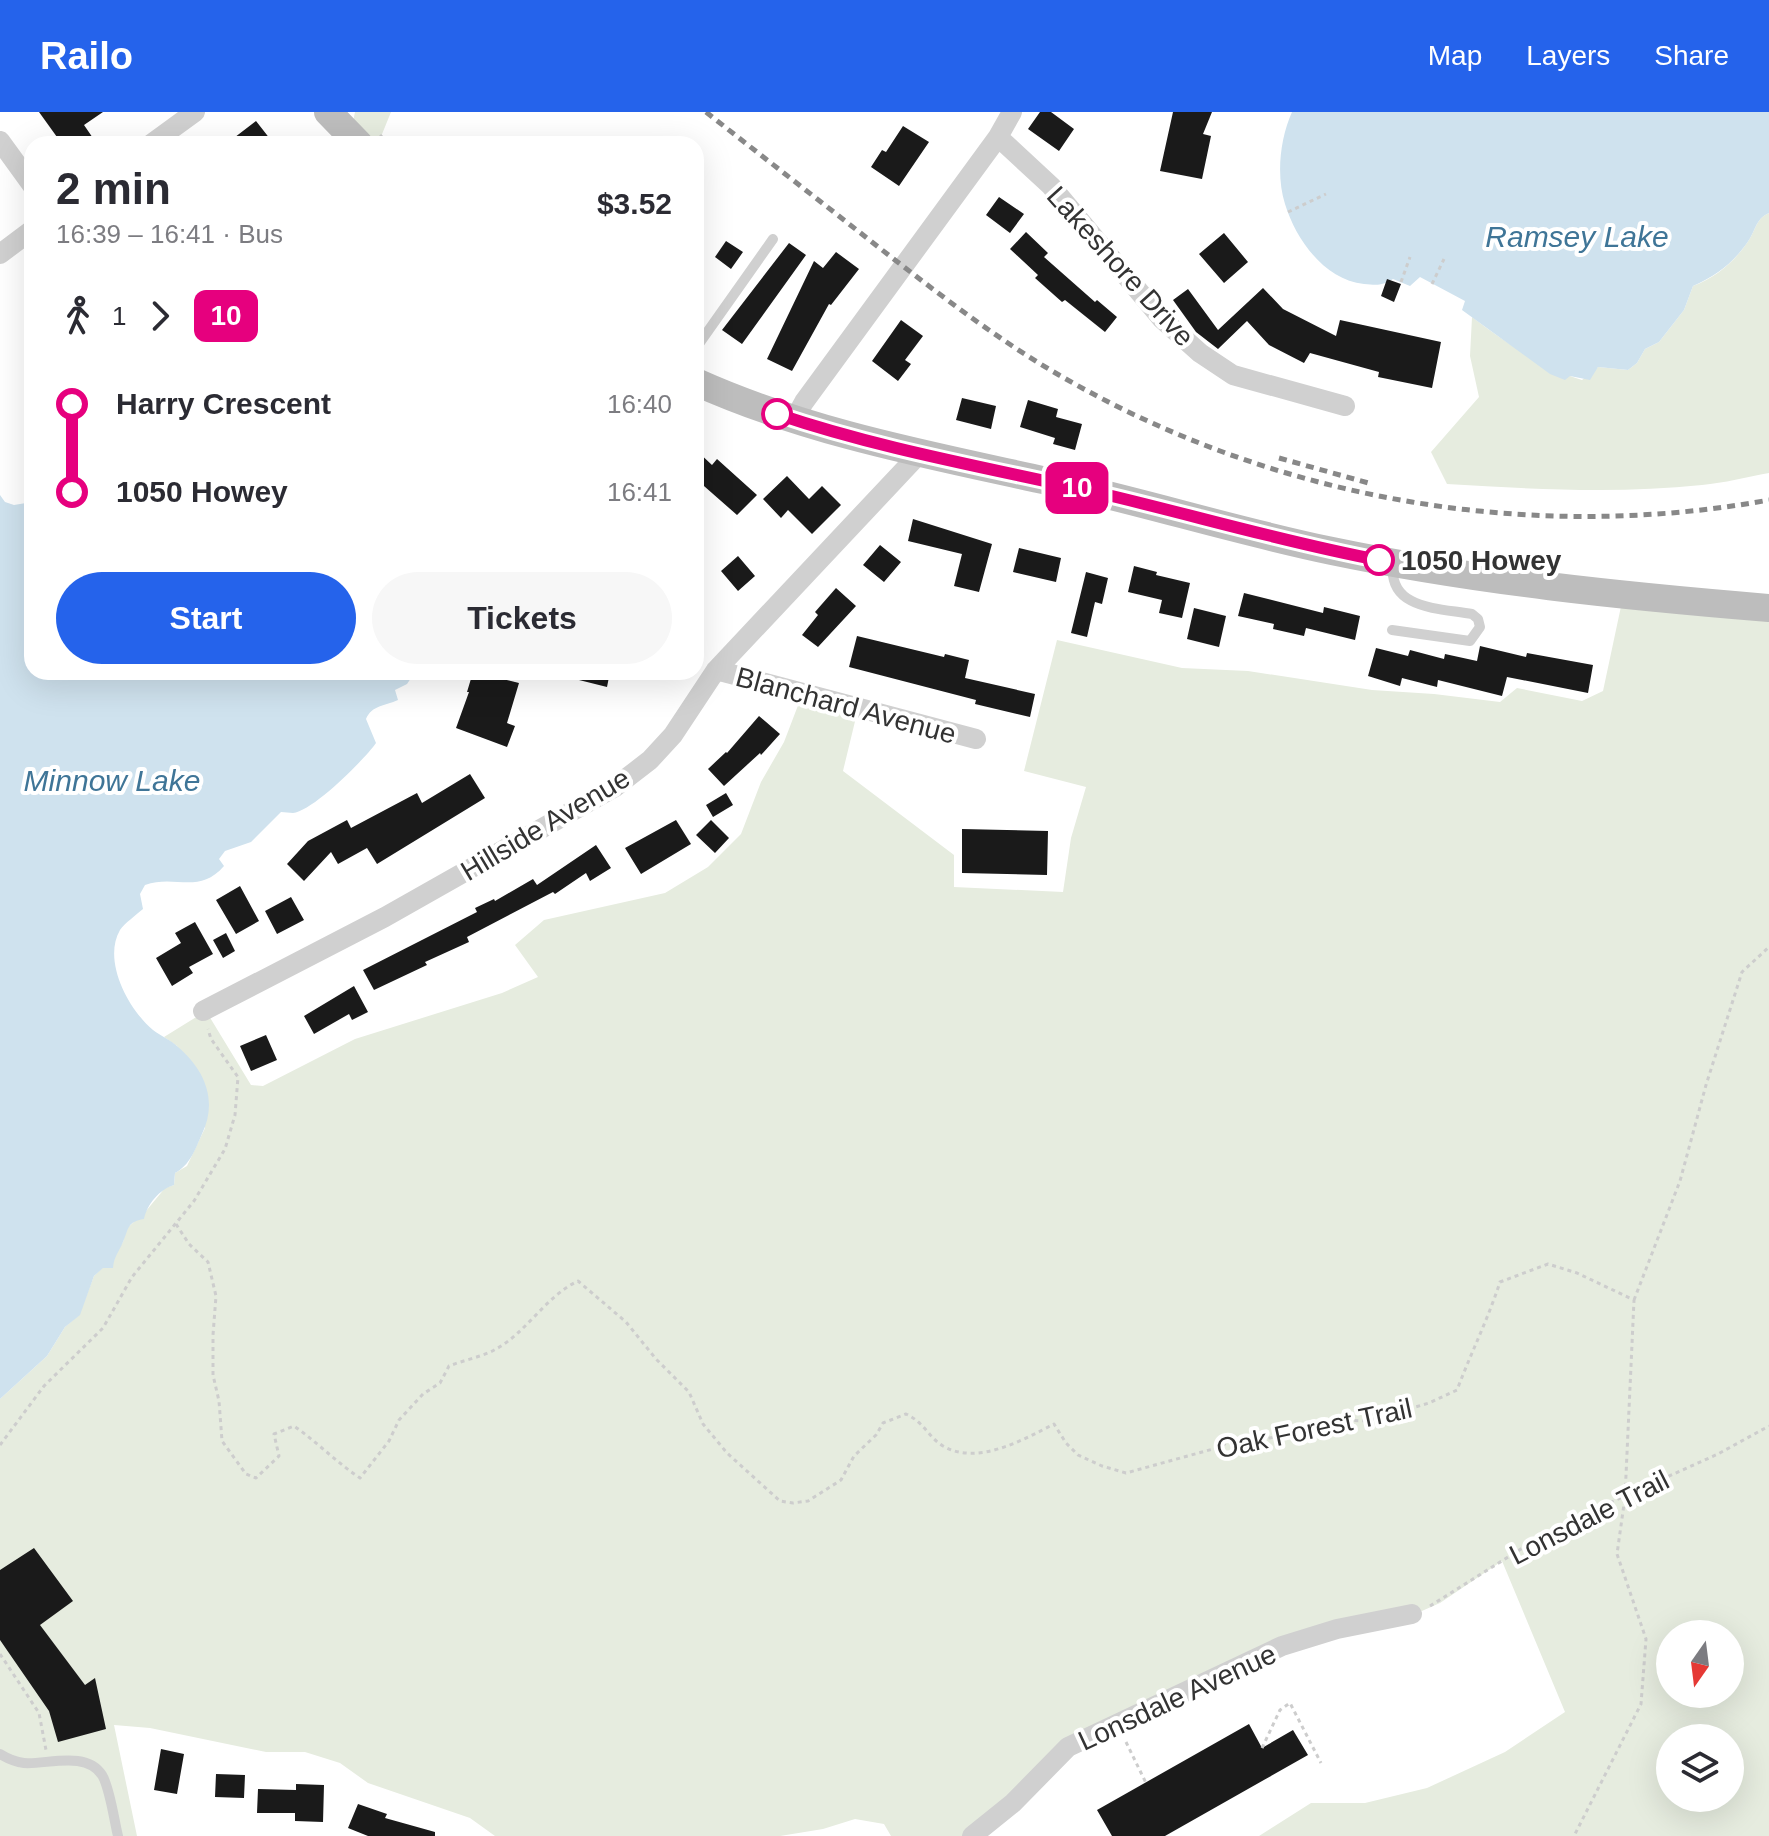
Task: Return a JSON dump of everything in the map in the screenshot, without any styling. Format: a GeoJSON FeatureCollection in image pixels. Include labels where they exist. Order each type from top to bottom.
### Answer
{"type":"FeatureCollection","features":[{"type":"Feature","properties":{"kind":"main road"},"geometry":{"type":"LineString","coordinates":[[328,112],[351,136]]}},
{"type":"Feature","properties":{"kind":"main road"},"geometry":{"type":"LineString","coordinates":[[704,385],[794,420],[1331,551],[1606,593],[1769,608]]}},
{"type":"Feature","properties":{"kind":"street"},"geometry":{"type":"LineString","coordinates":[[162,136],[195,112]]}},
{"type":"Feature","properties":{"kind":"street"},"geometry":{"type":"LineString","coordinates":[[794,420],[804,402],[998,137],[1012,112]]}},
{"type":"Feature","properties":{"kind":"street","name":"Lakeshore Drive"},"geometry":{"type":"LineString","coordinates":[[998,137],[1051,186],[1162,319],[1200,353],[1233,375],[1345,406]]}},
{"type":"Feature","properties":{"kind":"street"},"geometry":{"type":"LineString","coordinates":[[0,141],[24,174]]}},
{"type":"Feature","properties":{"kind":"street"},"geometry":{"type":"LineString","coordinates":[[0,254],[24,236]]}},
{"type":"Feature","properties":{"kind":"street","name":"Hillside Avenue"},"geometry":{"type":"LineString","coordinates":[[203,1011],[385,917],[615,787],[650,760],[673,735],[716,670],[921,452]]}},
{"type":"Feature","properties":{"kind":"street","name":"Blanchard Avenue"},"geometry":{"type":"LineString","coordinates":[[716,670],[976,739]]}},
{"type":"Feature","properties":{"kind":"street","name":"Lonsdale Avenue"},"geometry":{"type":"LineString","coordinates":[[972,1836],[1013,1803],[1068,1747],[1282,1646],[1337,1629],[1412,1614]]}},
{"type":"Feature","properties":{"kind":"lane"},"geometry":{"type":"LineString","coordinates":[[704,337],[773,239]]}},
{"type":"Feature","properties":{"kind":"lane"},"geometry":{"type":"LineString","coordinates":[[1392,630],[1470,641],[1480,627],[1478,619],[1472,614],[1405,599],[1391,577],[1393,562]]}},
{"type":"Feature","properties":{"kind":"lane"},"geometry":{"type":"LineString","coordinates":[[0,1754],[13,1761],[27,1763],[48,1760],[92,1765],[103,1776],[118,1836]]}},
{"type":"Feature","properties":{"kind":"path"},"geometry":{"type":"LineString","coordinates":[[1288,212],[1326,194]]}},
{"type":"Feature","properties":{"kind":"path"},"geometry":{"type":"LineString","coordinates":[[1401,282],[1410,257]]}},
{"type":"Feature","properties":{"kind":"path"},"geometry":{"type":"LineString","coordinates":[[1432,284],[1444,259]]}},
{"type":"Feature","properties":{"kind":"path"},"geometry":{"type":"LineString","coordinates":[[1574,1836],[1641,1704],[1646,1639],[1617,1554],[1625,1497],[1634,1300],[1680,1181],[1742,972],[1769,947]]}},
{"type":"Feature","properties":{"kind":"path"},"geometry":{"type":"LineString","coordinates":[[0,1445],[44,1386],[103,1328],[132,1277],[194,1201],[225,1149],[235,1115],[238,1077],[211,1039],[203,1011]]}},
{"type":"Feature","properties":{"kind":"path","name":"Oak Forest Trail"},"geometry":{"type":"LineString","coordinates":[[176,1224],[189,1244],[208,1262],[216,1296],[213,1375],[219,1401],[222,1441],[246,1474],[256,1478],[279,1456],[274,1434],[294,1426],[360,1478],[389,1441],[399,1420],[423,1394],[440,1383],[449,1366],[496,1349],[543,1309],[561,1289],[578,1281],[626,1322],[656,1359],[689,1392],[703,1424],[727,1453],[780,1501],[793,1503],[808,1501],[841,1480],[854,1456],[876,1435],[883,1423],[895,1416],[906,1414],[916,1418],[940,1445],[960,1454],[985,1452],[1054,1424],[1078,1455],[1126,1473],[1213,1449],[1239,1438],[1270,1438],[1342,1420],[1367,1421],[1429,1403],[1457,1390],[1500,1282],[1548,1264],[1577,1273],[1634,1300]]}},
{"type":"Feature","properties":{"kind":"path","name":"Lonsdale Trail"},"geometry":{"type":"LineString","coordinates":[[1412,1614],[1438,1603],[1556,1527],[1718,1454],[1769,1426]]}},
{"type":"Feature","properties":{"kind":"path"},"geometry":{"type":"LineString","coordinates":[[0,1654],[39,1713],[48,1760]]}},
{"type":"Feature","properties":{"kind":"path"},"geometry":{"type":"LineString","coordinates":[[1262,1748],[1280,1710],[1290,1703],[1321,1763]]}},
{"type":"Feature","properties":{"kind":"path"},"geometry":{"type":"LineString","coordinates":[[1131,1751],[1146,1783]]}},
{"type":"Feature","properties":{"kind":"shaded area"},"geometry":{"type":"Polygon","coordinates":[[[355,112],[391,112],[381,136],[350,136],[355,112]]]}},
{"type":"Feature","properties":{"kind":"shaded area"},"geometry":{"type":"Polygon","coordinates":[[[1769,213],[1769,473],[1670,488],[1543,489],[1447,484],[1431,452],[1479,397],[1470,356],[1472,317],[1524,353],[1582,380],[1598,367],[1628,370],[1637,363],[1645,349],[1659,342],[1684,310],[1693,286],[1717,274],[1730,263],[1747,243],[1758,222],[1769,213]]]}},
{"type":"Feature","properties":{"kind":"shaded area"},"geometry":{"type":"Polygon","coordinates":[[[1623,597],[1769,610],[1769,1836],[1259,1836],[1311,1803],[1365,1803],[1427,1788],[1505,1752],[1565,1712],[1502,1561],[1440,1603],[1415,1614],[1337,1630],[1069,1748],[974,1836],[891,1836],[884,1824],[855,1819],[823,1829],[780,1836],[495,1836],[470,1818],[368,1783],[340,1763],[305,1752],[266,1752],[150,1728],[114,1725],[137,1836],[0,1836],[0,1399],[47,1356],[65,1327],[79,1315],[94,1276],[114,1257],[126,1229],[165,1188],[174,1185],[175,1173],[187,1166],[205,1128],[177,1046],[164,1037],[206,1011],[251,1085],[263,1086],[355,1039],[502,993],[538,977],[515,945],[544,920],[665,893],[708,867],[741,834],[761,782],[784,742],[802,695],[858,709],[843,771],[954,855],[954,887],[1063,892],[1071,838],[1086,787],[1024,771],[1057,640],[1182,668],[1248,671],[1372,690],[1500,702],[1517,688],[1582,701],[1603,691],[1623,597]]]}},
{"type":"Feature","properties":{"kind":"water","name":"Ramsey Lake"},"geometry":{"type":"Polygon","coordinates":[[[1292,112],[1769,112],[1769,213],[1758,222],[1747,243],[1730,263],[1693,286],[1684,310],[1659,342],[1645,349],[1637,363],[1628,370],[1598,367],[1590,380],[1570,376],[1565,380],[1550,374],[1462,310],[1465,301],[1420,277],[1410,286],[1393,279],[1386,283],[1364,284],[1337,275],[1314,256],[1296,231],[1282,193],[1281,157],[1292,112]]]}},
{"type":"Feature","properties":{"kind":"water","name":"Minnow Lake"},"geometry":{"type":"Polygon","coordinates":[[[0,495],[5,502],[24,503],[24,680],[410,680],[395,690],[398,700],[375,708],[366,719],[376,743],[350,772],[313,804],[293,813],[281,812],[251,842],[225,851],[219,859],[224,866],[205,880],[145,885],[140,894],[143,909],[122,927],[115,942],[116,970],[135,1010],[153,1030],[178,1047],[202,1076],[209,1098],[207,1122],[192,1156],[175,1173],[174,1185],[155,1198],[144,1219],[129,1226],[113,1268],[103,1268],[94,1276],[80,1315],[65,1327],[47,1356],[0,1399],[0,495]]]}},
{"type":"Feature","properties":{"kind":"building"},"geometry":{"type":"Polygon","coordinates":[[[39,112],[103,112],[84,125],[92,136],[56,136],[39,112]]]}},
{"type":"Feature","properties":{"kind":"building"},"geometry":{"type":"Polygon","coordinates":[[[1040,112],[1051,112],[1074,129],[1059,151],[1028,129],[1040,112]]]}},
{"type":"Feature","properties":{"kind":"building"},"geometry":{"type":"Polygon","coordinates":[[[1173,112],[1212,112],[1203,134],[1211,136],[1202,179],[1160,171],[1173,112]]]}},
{"type":"Feature","properties":{"kind":"building"},"geometry":{"type":"Polygon","coordinates":[[[256,121],[268,136],[236,136],[256,121]]]}},
{"type":"Feature","properties":{"kind":"building"},"geometry":{"type":"Polygon","coordinates":[[[903,126],[929,142],[899,186],[871,167],[882,150],[886,152],[903,126]]]}},
{"type":"Feature","properties":{"kind":"building"},"geometry":{"type":"Polygon","coordinates":[[[999,197],[1024,214],[1010,233],[986,215],[999,197]]]}},
{"type":"Feature","properties":{"kind":"building"},"geometry":{"type":"Polygon","coordinates":[[[1026,232],[1048,253],[1044,257],[1117,317],[1105,332],[1065,300],[1062,302],[1035,278],[1038,275],[1010,249],[1026,232]]]}},
{"type":"Feature","properties":{"kind":"building"},"geometry":{"type":"Polygon","coordinates":[[[1224,233],[1248,262],[1224,283],[1199,254],[1224,233]]]}},
{"type":"Feature","properties":{"kind":"building"},"geometry":{"type":"Polygon","coordinates":[[[726,241],[743,252],[731,269],[715,257],[726,241]]]}},
{"type":"Feature","properties":{"kind":"building"},"geometry":{"type":"Polygon","coordinates":[[[789,243],[806,255],[742,344],[722,330],[789,243]]]}},
{"type":"Feature","properties":{"kind":"building"},"geometry":{"type":"Polygon","coordinates":[[[836,252],[859,269],[829,304],[792,371],[767,359],[814,261],[823,268],[836,252]]]}},
{"type":"Feature","properties":{"kind":"building"},"geometry":{"type":"Polygon","coordinates":[[[1387,279],[1401,284],[1394,302],[1381,296],[1387,279]]]}},
{"type":"Feature","properties":{"kind":"building"},"geometry":{"type":"Polygon","coordinates":[[[1263,288],[1283,309],[1336,336],[1340,320],[1441,342],[1432,388],[1378,377],[1379,372],[1310,353],[1304,363],[1269,345],[1247,321],[1218,349],[1196,332],[1173,300],[1188,289],[1218,330],[1263,288]]]}},
{"type":"Feature","properties":{"kind":"building"},"geometry":{"type":"Polygon","coordinates":[[[901,320],[923,336],[905,360],[911,364],[898,381],[872,361],[901,320]]]}},
{"type":"Feature","properties":{"kind":"building"},"geometry":{"type":"Polygon","coordinates":[[[962,398],[996,406],[991,429],[956,420],[962,398]]]}},
{"type":"Feature","properties":{"kind":"building"},"geometry":{"type":"Polygon","coordinates":[[[1028,400],[1058,409],[1056,417],[1082,424],[1075,450],[1053,444],[1055,438],[1020,427],[1028,400]]]}},
{"type":"Feature","properties":{"kind":"building"},"geometry":{"type":"Polygon","coordinates":[[[704,458],[712,465],[717,459],[757,495],[737,515],[704,486],[704,458]]]}},
{"type":"Feature","properties":{"kind":"building"},"geometry":{"type":"Polygon","coordinates":[[[787,476],[809,499],[822,486],[841,505],[812,534],[788,510],[781,518],[763,499],[787,476]]]}},
{"type":"Feature","properties":{"kind":"building"},"geometry":{"type":"Polygon","coordinates":[[[913,519],[992,544],[979,592],[954,586],[962,554],[908,541],[913,519]]]}},
{"type":"Feature","properties":{"kind":"building"},"geometry":{"type":"Polygon","coordinates":[[[880,545],[901,562],[884,582],[863,565],[880,545]]]}},
{"type":"Feature","properties":{"kind":"building"},"geometry":{"type":"Polygon","coordinates":[[[1019,548],[1061,558],[1056,582],[1013,572],[1019,548]]]}},
{"type":"Feature","properties":{"kind":"building"},"geometry":{"type":"Polygon","coordinates":[[[738,556],[755,576],[738,591],[721,571],[738,556]]]}},
{"type":"Feature","properties":{"kind":"building"},"geometry":{"type":"Polygon","coordinates":[[[1134,566],[1190,583],[1182,618],[1159,613],[1162,600],[1128,592],[1134,566]]]}},
{"type":"Feature","properties":{"kind":"building"},"geometry":{"type":"Polygon","coordinates":[[[1086,572],[1108,578],[1102,604],[1095,602],[1087,637],[1071,633],[1086,572]]]}},
{"type":"Feature","properties":{"kind":"building"},"geometry":{"type":"Polygon","coordinates":[[[836,588],[856,606],[818,647],[802,635],[818,615],[815,612],[836,588]]]}},
{"type":"Feature","properties":{"kind":"building"},"geometry":{"type":"Polygon","coordinates":[[[1244,593],[1323,613],[1324,607],[1360,616],[1355,640],[1306,628],[1304,636],[1273,629],[1274,624],[1238,616],[1244,593]]]}},
{"type":"Feature","properties":{"kind":"building"},"geometry":{"type":"Polygon","coordinates":[[[1194,608],[1226,616],[1219,647],[1187,639],[1194,608]]]}},
{"type":"Feature","properties":{"kind":"building"},"geometry":{"type":"Polygon","coordinates":[[[857,636],[969,660],[965,678],[1035,694],[1030,717],[849,667],[857,636]]]}},
{"type":"Feature","properties":{"kind":"building"},"geometry":{"type":"Polygon","coordinates":[[[1480,646],[1526,657],[1527,653],[1593,665],[1588,693],[1507,677],[1502,696],[1438,680],[1437,687],[1402,678],[1400,686],[1368,676],[1376,648],[1408,656],[1410,650],[1444,659],[1445,654],[1477,661],[1480,646]]]}},
{"type":"Feature","properties":{"kind":"building"},"geometry":{"type":"Polygon","coordinates":[[[471,680],[519,683],[507,723],[515,726],[507,747],[456,728],[471,680]]]}},
{"type":"Feature","properties":{"kind":"building"},"geometry":{"type":"Polygon","coordinates":[[[579,680],[608,680],[607,687],[579,680]]]}},
{"type":"Feature","properties":{"kind":"building"},"geometry":{"type":"Polygon","coordinates":[[[759,716],[780,734],[761,755],[724,786],[708,769],[727,753],[759,716]]]}},
{"type":"Feature","properties":{"kind":"building"},"geometry":{"type":"Polygon","coordinates":[[[470,774],[485,798],[377,864],[367,848],[338,864],[331,852],[304,881],[287,864],[308,841],[347,820],[351,828],[417,793],[422,803],[470,774]]]}},
{"type":"Feature","properties":{"kind":"building"},"geometry":{"type":"Polygon","coordinates":[[[726,793],[733,805],[713,817],[706,805],[726,793]]]}},
{"type":"Feature","properties":{"kind":"building"},"geometry":{"type":"Polygon","coordinates":[[[676,820],[691,844],[641,874],[625,848],[676,820]]]}},
{"type":"Feature","properties":{"kind":"building"},"geometry":{"type":"Polygon","coordinates":[[[711,820],[729,838],[715,853],[696,835],[711,820]]]}},
{"type":"Feature","properties":{"kind":"building"},"geometry":{"type":"Polygon","coordinates":[[[962,829],[1048,831],[1047,875],[962,873],[962,829]]]}},
{"type":"Feature","properties":{"kind":"building"},"geometry":{"type":"Polygon","coordinates":[[[596,845],[611,868],[590,881],[586,873],[555,894],[553,892],[467,937],[469,942],[374,990],[363,970],[477,912],[475,908],[495,901],[533,879],[537,885],[596,845]]]}},
{"type":"Feature","properties":{"kind":"building"},"geometry":{"type":"Polygon","coordinates":[[[240,886],[259,921],[236,934],[216,900],[240,886]]]}},
{"type":"Feature","properties":{"kind":"building"},"geometry":{"type":"Polygon","coordinates":[[[291,897],[304,920],[277,934],[265,911],[291,897]]]}},
{"type":"Feature","properties":{"kind":"building"},"geometry":{"type":"Polygon","coordinates":[[[195,922],[213,954],[189,967],[193,973],[172,986],[156,958],[181,943],[175,933],[195,922]]]}},
{"type":"Feature","properties":{"kind":"building"},"geometry":{"type":"Polygon","coordinates":[[[226,933],[235,951],[223,958],[213,940],[226,933]]]}},
{"type":"Feature","properties":{"kind":"building"},"geometry":{"type":"Polygon","coordinates":[[[354,986],[368,1012],[352,1020],[349,1014],[314,1034],[304,1016],[354,986]]]}},
{"type":"Feature","properties":{"kind":"building"},"geometry":{"type":"Polygon","coordinates":[[[266,1035],[277,1060],[251,1071],[240,1046],[266,1035]]]}},
{"type":"Feature","properties":{"kind":"building"},"geometry":{"type":"Polygon","coordinates":[[[34,1548],[73,1601],[40,1625],[85,1685],[95,1678],[106,1729],[58,1742],[49,1711],[0,1640],[0,1570],[34,1548]]]}},
{"type":"Feature","properties":{"kind":"building"},"geometry":{"type":"Polygon","coordinates":[[[1249,1724],[1262,1748],[1293,1730],[1308,1755],[1165,1836],[1112,1836],[1097,1810],[1249,1724]]]}},
{"type":"Feature","properties":{"kind":"building"},"geometry":{"type":"Polygon","coordinates":[[[161,1749],[184,1754],[177,1794],[154,1790],[161,1749]]]}},
{"type":"Feature","properties":{"kind":"building"},"geometry":{"type":"Polygon","coordinates":[[[216,1774],[245,1775],[244,1798],[215,1797],[216,1774]]]}},
{"type":"Feature","properties":{"kind":"building"},"geometry":{"type":"Polygon","coordinates":[[[296,1784],[324,1785],[323,1822],[295,1821],[295,1813],[257,1813],[258,1789],[296,1790],[296,1784]]]}},
{"type":"Feature","properties":{"kind":"building"},"geometry":{"type":"Polygon","coordinates":[[[358,1804],[387,1814],[385,1818],[435,1832],[435,1836],[368,1836],[348,1828],[358,1804]]]}},
{"type":"Feature","properties":{"kind":"railway"},"geometry":{"type":"LineString","coordinates":[[706,112],[921,280],[1012,346],[1059,375],[1141,418],[1226,453],[1313,481],[1403,500],[1494,512],[1586,516],[1678,512],[1769,500]]}},
{"type":"Feature","properties":{"kind":"railway"},"geometry":{"type":"LineString","coordinates":[[1279,458],[1372,484]]}},
{"type":"Feature","properties":{"kind":"bus line","name":"10"},"geometry":{"type":"LineString","coordinates":[[777,414],[861,439],[1379,560]]}},
{"type":"Feature","properties":{"kind":"place","name":"1050 Howey"},"geometry":{"type":"Point","coordinates":[1379,560]}}]}
